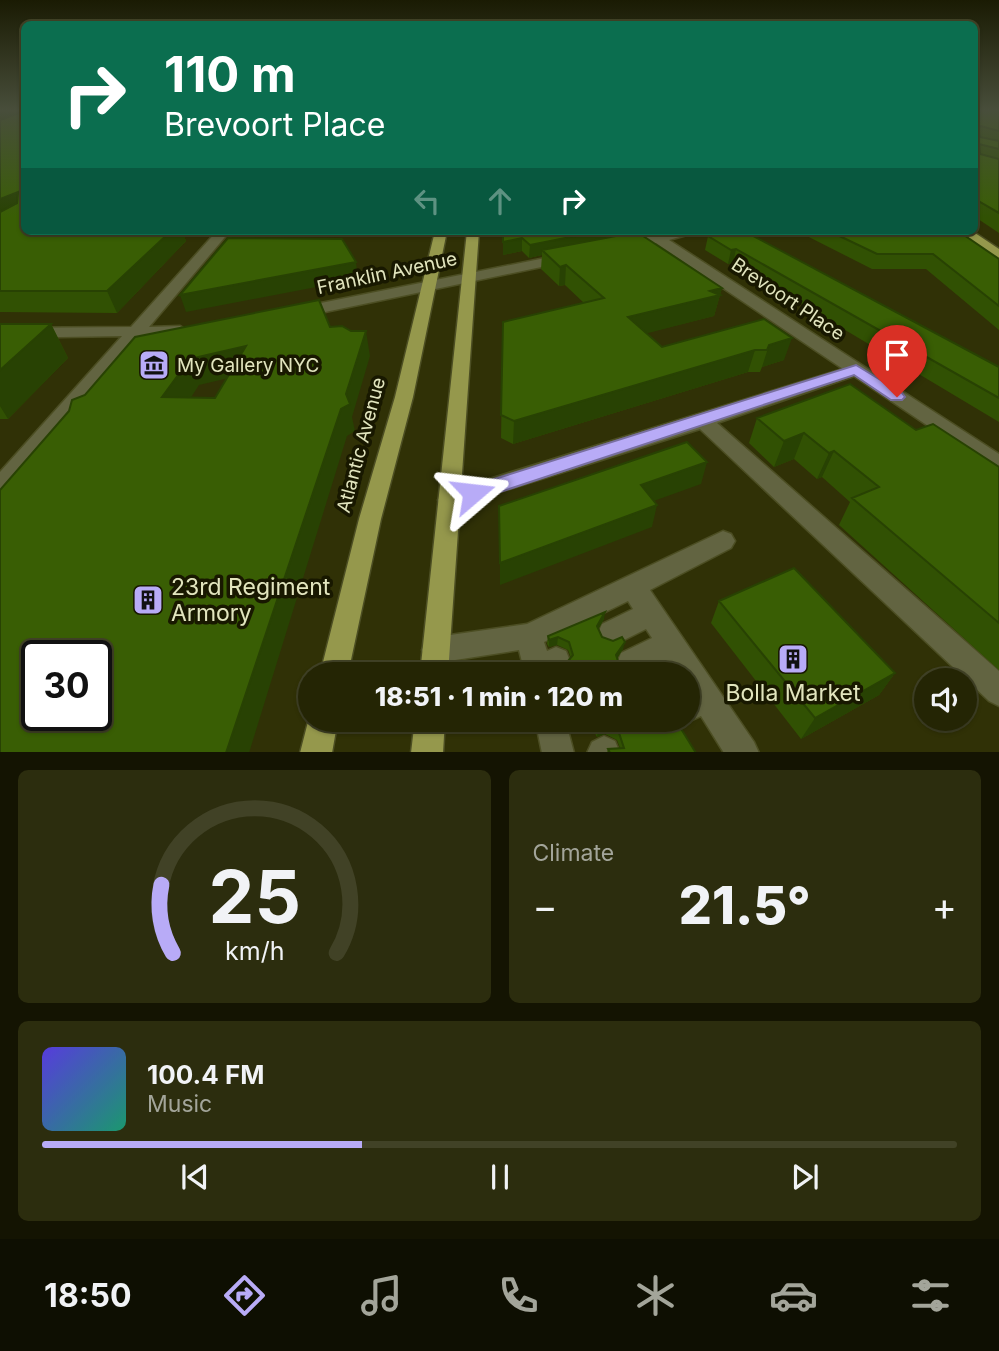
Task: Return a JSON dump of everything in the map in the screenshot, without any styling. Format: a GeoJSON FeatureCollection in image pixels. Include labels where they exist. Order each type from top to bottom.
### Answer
{"type":"FeatureCollection","features":[{"type":"Feature","properties":{"kind":"main road","name":"Atlantic Avenue"},"geometry":{"type":"LineString","coordinates":[[337,662],[370,519],[404,397],[440,235]]}},
{"type":"Feature","properties":{"kind":"main road"},"geometry":{"type":"LineString","coordinates":[[435,662],[473,235]]}},
{"type":"Feature","properties":{"kind":"main road"},"geometry":{"type":"LineString","coordinates":[[970,235],[999,255]]}},
{"type":"Feature","properties":{"kind":"main road"},"geometry":{"type":"LineString","coordinates":[[316,752],[320,732]]}},
{"type":"Feature","properties":{"kind":"main road"},"geometry":{"type":"LineString","coordinates":[[427,752],[429,732]]}},
{"type":"Feature","properties":{"kind":"street"},"geometry":{"type":"LineString","coordinates":[[0,486],[220,235]]}},
{"type":"Feature","properties":{"kind":"street"},"geometry":{"type":"LineString","coordinates":[[617,247],[677,235]]}},
{"type":"Feature","properties":{"kind":"street","name":"Brevoort Place"},"geometry":{"type":"LineString","coordinates":[[659,239],[999,464]]}},
{"type":"Feature","properties":{"kind":"street","name":"Franklin Avenue"},"geometry":{"type":"LineString","coordinates":[[282,315],[580,255]]}},
{"type":"Feature","properties":{"kind":"street"},"geometry":{"type":"LineString","coordinates":[[0,333],[134,333],[202,329]]}},
{"type":"Feature","properties":{"kind":"street"},"geometry":{"type":"LineString","coordinates":[[449,500],[856,370]]}},
{"type":"Feature","properties":{"kind":"street"},"geometry":{"type":"LineString","coordinates":[[703,421],[999,691]]}},
{"type":"Feature","properties":{"kind":"street"},"geometry":{"type":"LineString","coordinates":[[435,662],[529,636],[723,541]]}},
{"type":"Feature","properties":{"kind":"street"},"geometry":{"type":"LineString","coordinates":[[633,586],[671,643],[679,662]]}},
{"type":"Feature","properties":{"kind":"street"},"geometry":{"type":"LineString","coordinates":[[612,633],[651,613]]}},
{"type":"Feature","properties":{"kind":"street"},"geometry":{"type":"LineString","coordinates":[[529,636],[541,662]]}},
{"type":"Feature","properties":{"kind":"street"},"geometry":{"type":"LineString","coordinates":[[633,662],[671,643]]}},
{"type":"Feature","properties":{"kind":"street"},"geometry":{"type":"LineString","coordinates":[[700,705],[743,752]]}},
{"type":"Feature","properties":{"kind":"street"},"geometry":{"type":"LineString","coordinates":[[553,732],[558,752]]}},
{"type":"Feature","properties":{"kind":"building"},"geometry":{"type":"Polygon","coordinates":[[[0,146],[21,146],[21,235],[167,235],[107,291],[0,291],[0,212],[17,203],[18,192],[0,199],[0,146]]]}},
{"type":"Feature","properties":{"kind":"building"},"geometry":{"type":"Polygon","coordinates":[[[978,146],[980,154],[999,159],[999,213],[978,201],[978,146]]]}},
{"type":"Feature","properties":{"kind":"building"},"geometry":{"type":"Polygon","coordinates":[[[503,235],[581,235],[530,245],[522,238],[503,242],[503,235]]]}},
{"type":"Feature","properties":{"kind":"building"},"geometry":{"type":"Polygon","coordinates":[[[621,235],[642,235],[722,288],[710,291],[720,295],[628,317],[662,347],[764,319],[792,338],[769,345],[767,350],[755,350],[514,421],[501,415],[503,322],[604,298],[566,265],[560,267],[542,250],[621,235]]]}},
{"type":"Feature","properties":{"kind":"building"},"geometry":{"type":"Polygon","coordinates":[[[752,235],[999,367],[999,398],[736,249],[731,250],[708,236],[752,235]]]}},
{"type":"Feature","properties":{"kind":"building"},"geometry":{"type":"Polygon","coordinates":[[[837,235],[964,235],[999,259],[999,306],[933,254],[877,254],[837,235]]]}},
{"type":"Feature","properties":{"kind":"building"},"geometry":{"type":"Polygon","coordinates":[[[228,238],[342,239],[356,262],[180,295],[228,238]]]}},
{"type":"Feature","properties":{"kind":"building","name":"23rd Regiment Armory"},"geometry":{"type":"Polygon","coordinates":[[[319,300],[330,327],[342,326],[351,331],[366,331],[346,394],[350,404],[341,409],[226,752],[0,752],[0,490],[69,411],[72,400],[85,395],[135,337],[319,300]],[[246,346],[190,359],[162,397],[215,398],[246,346]]]}},
{"type":"Feature","properties":{"kind":"building"},"geometry":{"type":"Polygon","coordinates":[[[0,324],[51,324],[0,370],[0,324]]]}},
{"type":"Feature","properties":{"kind":"building"},"geometry":{"type":"Polygon","coordinates":[[[850,384],[916,430],[933,424],[999,467],[999,623],[852,498],[879,487],[834,451],[829,453],[804,433],[784,441],[757,418],[850,384]]]}},
{"type":"Feature","properties":{"kind":"building"},"geometry":{"type":"Polygon","coordinates":[[[687,442],[707,462],[641,485],[657,505],[500,563],[499,506],[687,442]]]}},
{"type":"Feature","properties":{"kind":"building","name":"Bolla Market"},"geometry":{"type":"Polygon","coordinates":[[[794,568],[895,673],[815,718],[719,601],[794,568]]]}},
{"type":"Feature","properties":{"kind":"building"},"geometry":{"type":"Polygon","coordinates":[[[605,612],[597,626],[602,637],[613,641],[622,637],[625,642],[616,655],[618,662],[567,662],[573,655],[569,642],[558,637],[549,640],[548,636],[605,612]]]}},
{"type":"Feature","properties":{"kind":"building"},"geometry":{"type":"Polygon","coordinates":[[[617,732],[683,732],[695,752],[610,752],[608,749],[624,748],[617,732]]]}},
{"type":"Feature","properties":{"kind":"place","name":"My Gallery NYC"},"geometry":{"type":"Point","coordinates":[154,365]}},
{"type":"Feature","properties":{"kind":"place","name":"23rd Regiment Armory"},"geometry":{"type":"Point","coordinates":[148,600]}},
{"type":"Feature","properties":{"kind":"place","name":"Bolla Market"},"geometry":{"type":"Point","coordinates":[793,659]}},
{"type":"Feature","properties":{"kind":"route"},"geometry":{"type":"LineString","coordinates":[[473,493],[856,370],[897,397]]}}]}
